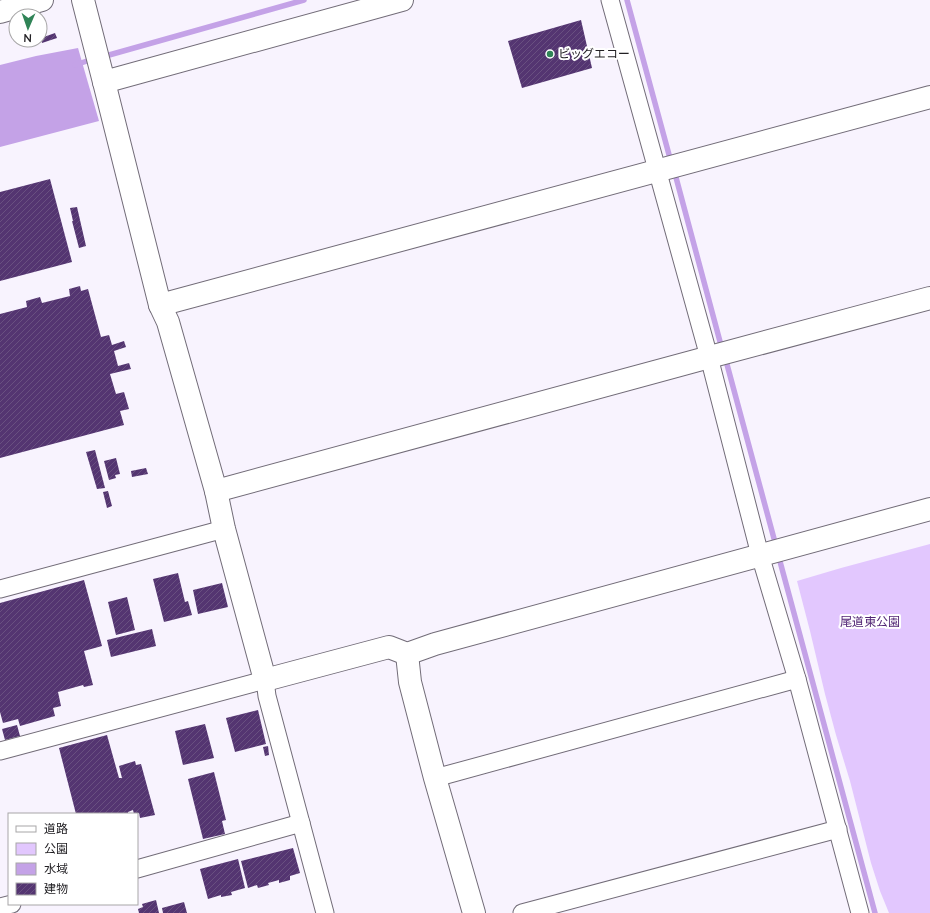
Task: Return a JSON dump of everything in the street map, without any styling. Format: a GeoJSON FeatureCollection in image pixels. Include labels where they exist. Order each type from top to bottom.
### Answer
{"type":"FeatureCollection","features":[{"type":"Feature","properties":{"kind":"street"},"geometry":{"type":"LineString","coordinates":[[0,12],[42,0]]}},
{"type":"Feature","properties":{"kind":"street"},"geometry":{"type":"LineString","coordinates":[[82,0],[160,304],[168,322],[216,491],[224,529],[265,680],[267,696],[325,913]]}},
{"type":"Feature","properties":{"kind":"street"},"geometry":{"type":"LineString","coordinates":[[102,74],[402,0]]}},
{"type":"Feature","properties":{"kind":"street"},"geometry":{"type":"LineString","coordinates":[[610,0],[668,167],[772,552],[797,679],[860,913]]}},
{"type":"Feature","properties":{"kind":"street"},"geometry":{"type":"LineString","coordinates":[[160,304],[930,97]]}},
{"type":"Feature","properties":{"kind":"street"},"geometry":{"type":"LineString","coordinates":[[216,491],[930,298]]}},
{"type":"Feature","properties":{"kind":"street"},"geometry":{"type":"LineString","coordinates":[[0,751],[389,647],[407,654],[435,644],[930,509]]}},
{"type":"Feature","properties":{"kind":"street"},"geometry":{"type":"LineString","coordinates":[[0,589],[224,529]]}},
{"type":"Feature","properties":{"kind":"street"},"geometry":{"type":"LineString","coordinates":[[407,654],[410,682],[435,778],[474,913]]}},
{"type":"Feature","properties":{"kind":"street"},"geometry":{"type":"LineString","coordinates":[[435,778],[797,679]]}},
{"type":"Feature","properties":{"kind":"street"},"geometry":{"type":"LineString","coordinates":[[138,869],[301,823]]}},
{"type":"Feature","properties":{"kind":"street"},"geometry":{"type":"LineString","coordinates":[[522,913],[838,829]]}},
{"type":"Feature","properties":{"kind":"green space","name":"尾道東公園"},"geometry":{"type":"Polygon","coordinates":[[[930,544],[930,913],[889,913],[871,863],[850,781],[825,694],[797,581],[930,544]]]}},
{"type":"Feature","properties":{"kind":"water"},"geometry":{"type":"Polygon","coordinates":[[[78,48],[99,121],[0,147],[0,65],[78,48]]]}},
{"type":"Feature","properties":{"kind":"building","name":"ビッグエコー"},"geometry":{"type":"Polygon","coordinates":[[[581,20],[592,68],[522,88],[508,41],[581,20]]]}},
{"type":"Feature","properties":{"kind":"building"},"geometry":{"type":"Polygon","coordinates":[[[55,33],[57,38],[48,41],[48,36],[55,33]]]}},
{"type":"Feature","properties":{"kind":"building"},"geometry":{"type":"Polygon","coordinates":[[[50,179],[72,262],[0,281],[0,192],[50,179]]]}},
{"type":"Feature","properties":{"kind":"building"},"geometry":{"type":"Polygon","coordinates":[[[77,207],[86,246],[79,248],[70,208],[77,207]]]}},
{"type":"Feature","properties":{"kind":"building"},"geometry":{"type":"Polygon","coordinates":[[[80,286],[81,291],[88,289],[101,337],[109,335],[112,345],[124,341],[126,347],[114,351],[118,366],[129,363],[131,369],[110,374],[116,394],[124,392],[129,409],[120,411],[124,425],[0,458],[0,314],[27,307],[26,301],[40,297],[42,303],[70,296],[69,289],[80,286]]]}},
{"type":"Feature","properties":{"kind":"building"},"geometry":{"type":"Polygon","coordinates":[[[95,450],[105,488],[97,489],[86,452],[95,450]]]}},
{"type":"Feature","properties":{"kind":"building"},"geometry":{"type":"Polygon","coordinates":[[[116,458],[120,474],[115,475],[116,478],[109,480],[104,461],[116,458]]]}},
{"type":"Feature","properties":{"kind":"building"},"geometry":{"type":"Polygon","coordinates":[[[146,468],[148,474],[132,477],[131,471],[146,468]]]}},
{"type":"Feature","properties":{"kind":"building"},"geometry":{"type":"Polygon","coordinates":[[[108,491],[112,506],[107,508],[103,492],[108,491]]]}},
{"type":"Feature","properties":{"kind":"building"},"geometry":{"type":"Polygon","coordinates":[[[178,573],[185,602],[188,601],[192,615],[164,622],[153,579],[178,573]]]}},
{"type":"Feature","properties":{"kind":"building"},"geometry":{"type":"Polygon","coordinates":[[[84,580],[102,646],[84,651],[93,685],[84,687],[83,685],[58,692],[61,706],[53,708],[55,716],[20,726],[18,719],[3,723],[0,712],[0,603],[84,580]]]}},
{"type":"Feature","properties":{"kind":"building"},"geometry":{"type":"Polygon","coordinates":[[[222,583],[228,607],[198,614],[193,590],[222,583]]]}},
{"type":"Feature","properties":{"kind":"building"},"geometry":{"type":"Polygon","coordinates":[[[127,597],[135,630],[116,635],[108,602],[127,597]]]}},
{"type":"Feature","properties":{"kind":"building"},"geometry":{"type":"Polygon","coordinates":[[[152,629],[156,646],[111,657],[107,640],[152,629]]]}},
{"type":"Feature","properties":{"kind":"building"},"geometry":{"type":"Polygon","coordinates":[[[258,710],[266,744],[235,752],[226,718],[258,710]]]}},
{"type":"Feature","properties":{"kind":"building"},"geometry":{"type":"Polygon","coordinates":[[[205,724],[214,758],[183,765],[175,731],[205,724]]]}},
{"type":"Feature","properties":{"kind":"building"},"geometry":{"type":"Polygon","coordinates":[[[17,725],[20,736],[5,740],[2,729],[17,725]]]}},
{"type":"Feature","properties":{"kind":"building"},"geometry":{"type":"Polygon","coordinates":[[[107,735],[119,778],[122,778],[119,766],[135,761],[136,765],[141,764],[155,815],[140,818],[139,813],[134,813],[133,810],[128,813],[76,813],[59,748],[107,735]]]}},
{"type":"Feature","properties":{"kind":"building"},"geometry":{"type":"Polygon","coordinates":[[[268,746],[269,755],[265,756],[263,747],[268,746]]]}},
{"type":"Feature","properties":{"kind":"building"},"geometry":{"type":"Polygon","coordinates":[[[214,772],[226,820],[222,821],[225,834],[203,839],[188,779],[214,772]]]}},
{"type":"Feature","properties":{"kind":"building"},"geometry":{"type":"Polygon","coordinates":[[[293,848],[300,873],[290,876],[290,880],[279,883],[279,880],[258,888],[257,885],[248,888],[241,861],[293,848]]]}},
{"type":"Feature","properties":{"kind":"building"},"geometry":{"type":"Polygon","coordinates":[[[238,859],[245,888],[231,892],[232,895],[221,897],[221,895],[208,899],[200,869],[238,859]]]}},
{"type":"Feature","properties":{"kind":"building"},"geometry":{"type":"Polygon","coordinates":[[[156,900],[159,913],[139,913],[138,909],[143,907],[142,904],[156,900]]]}},
{"type":"Feature","properties":{"kind":"building"},"geometry":{"type":"Polygon","coordinates":[[[184,902],[187,913],[163,913],[162,908],[184,902]]]}},
{"type":"Feature","properties":{"kind":"waterway"},"geometry":{"type":"LineString","coordinates":[[102,57],[304,0]]}},
{"type":"Feature","properties":{"kind":"waterway"},"geometry":{"type":"LineString","coordinates":[[627,0],[671,162]]}},
{"type":"Feature","properties":{"kind":"waterway"},"geometry":{"type":"LineString","coordinates":[[75,65],[93,59]]}},
{"type":"Feature","properties":{"kind":"waterway"},"geometry":{"type":"LineString","coordinates":[[674,170],[722,349]]}},
{"type":"Feature","properties":{"kind":"waterway"},"geometry":{"type":"LineString","coordinates":[[725,357],[776,546]]}},
{"type":"Feature","properties":{"kind":"waterway"},"geometry":{"type":"LineString","coordinates":[[778,554],[875,913]]}},
{"type":"Feature","properties":{"kind":"place","name":"ビッグエコー"},"geometry":{"type":"Point","coordinates":[550,54]}}]}
